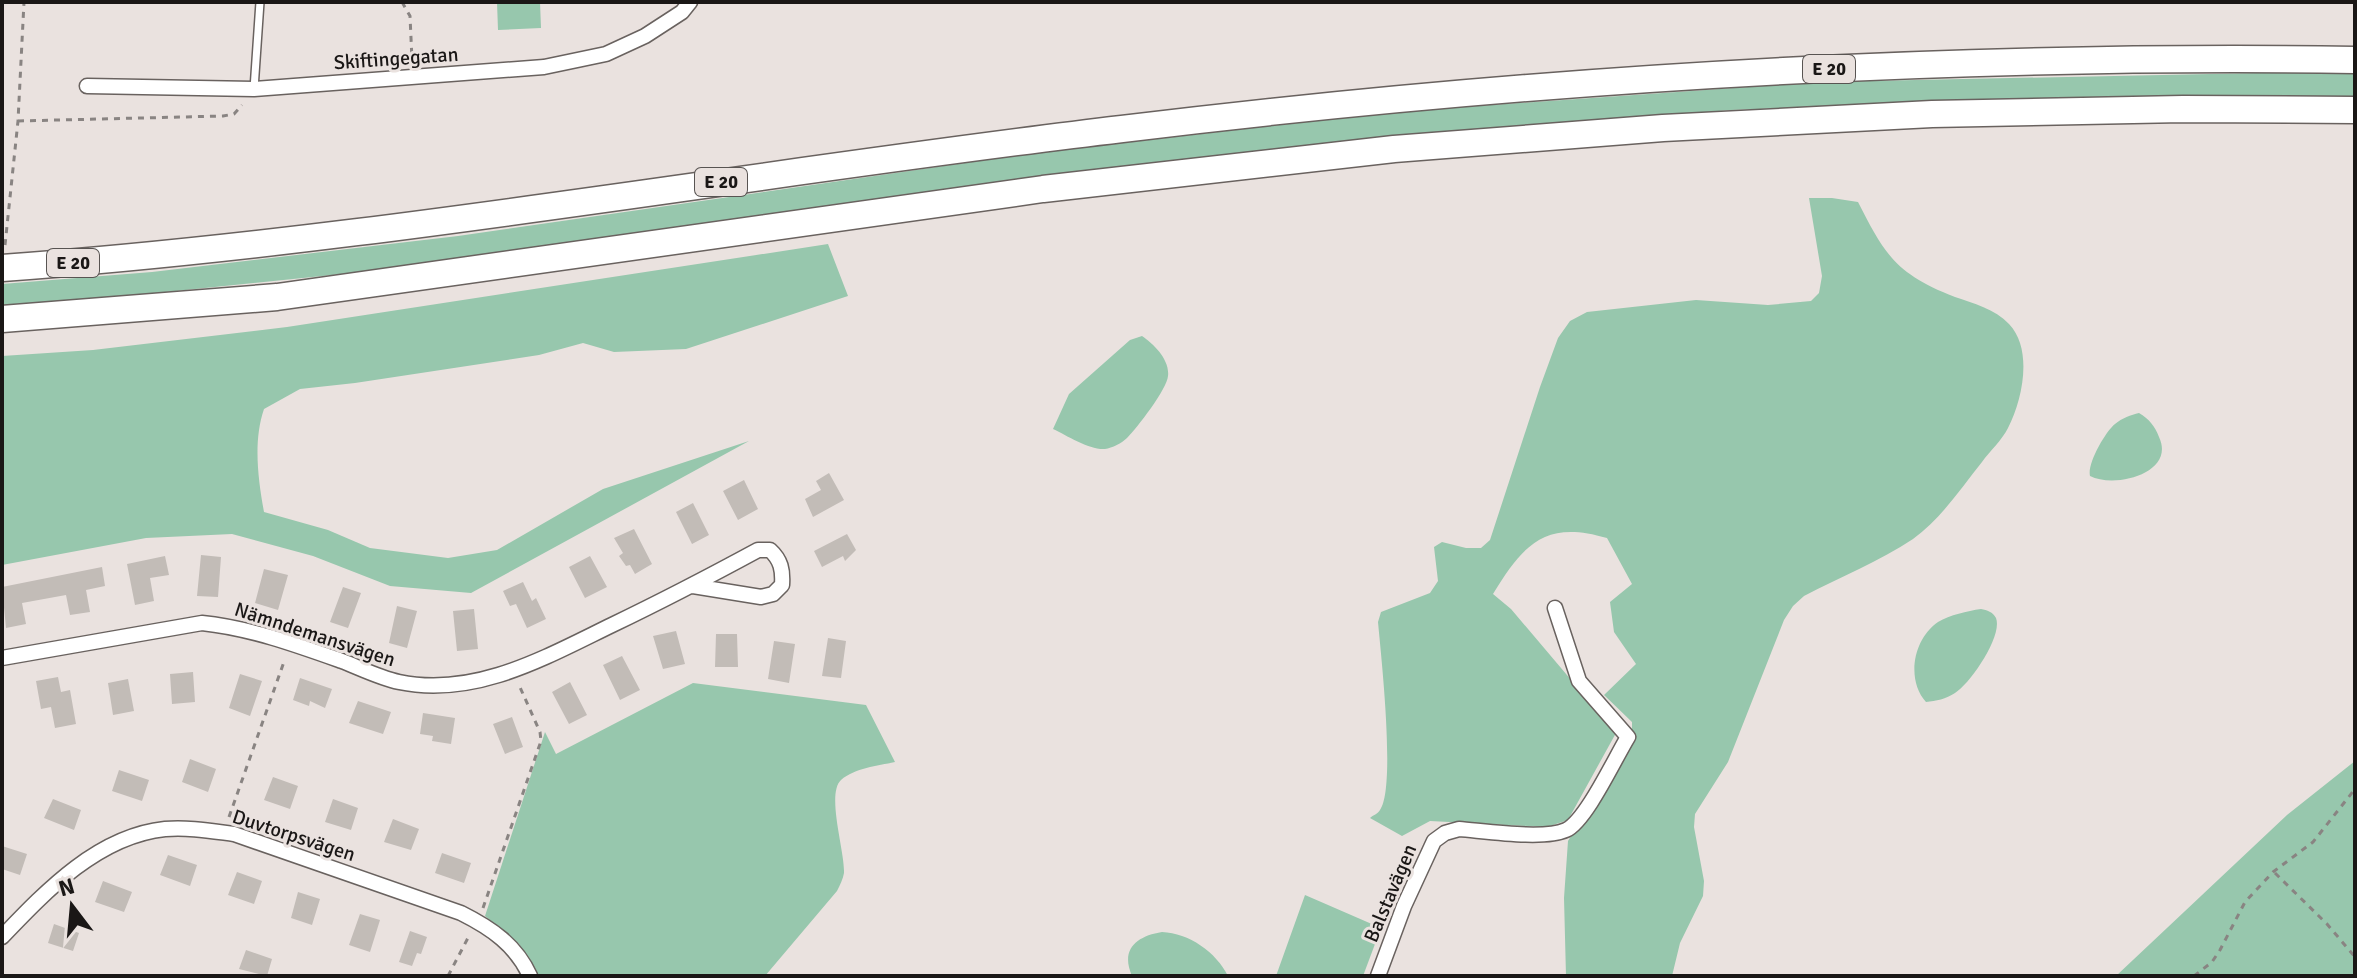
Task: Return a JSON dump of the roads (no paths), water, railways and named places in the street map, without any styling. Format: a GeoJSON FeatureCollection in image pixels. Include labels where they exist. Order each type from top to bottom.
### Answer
{"type":"FeatureCollection","features":[{"type":"Feature","properties":{"kind":"highway","name":"E 20"},"geometry":{"type":"LineString","coordinates":[[3,260],[231,248],[1119,129],[1402,98],[1671,78],[1925,65],[2355,60]]}},
{"type":"Feature","properties":{"kind":"highway"},"geometry":{"type":"LineString","coordinates":[[2,319],[277,297],[1043,189],[1409,147],[1678,127],[1932,114],[2183,109],[2355,110]]}},
{"type":"Feature","properties":{"kind":"street","name":"Skiftingegatan"},"geometry":{"type":"LineString","coordinates":[[87,86],[254,89],[544,67],[606,54],[645,36],[682,12],[690,2]]}},
{"type":"Feature","properties":{"kind":"street","name":"Nämndemansvägen"},"geometry":{"type":"LineString","coordinates":[[2,658],[202,623],[227,626],[290,644],[399,682],[459,684],[513,671],[693,586],[758,550],[770,550],[778,558],[783,572],[782,585],[773,594],[761,597],[693,586]]}},
{"type":"Feature","properties":{"kind":"street","name":"Balstavägen"},"geometry":{"type":"LineString","coordinates":[[1378,976],[1404,906],[1434,841],[1445,833],[1459,829],[1546,834],[1565,831],[1585,813],[1628,737],[1579,681],[1555,608]]}},
{"type":"Feature","properties":{"kind":"street","name":"Duvtorpsvägen"},"geometry":{"type":"LineString","coordinates":[[2,937],[73,870],[103,849],[130,837],[164,829],[201,829],[224,833],[461,913],[509,944],[525,964],[530,976]]}},
{"type":"Feature","properties":{"kind":"lane"},"geometry":{"type":"LineString","coordinates":[[254,89],[260,2]]}}]}
